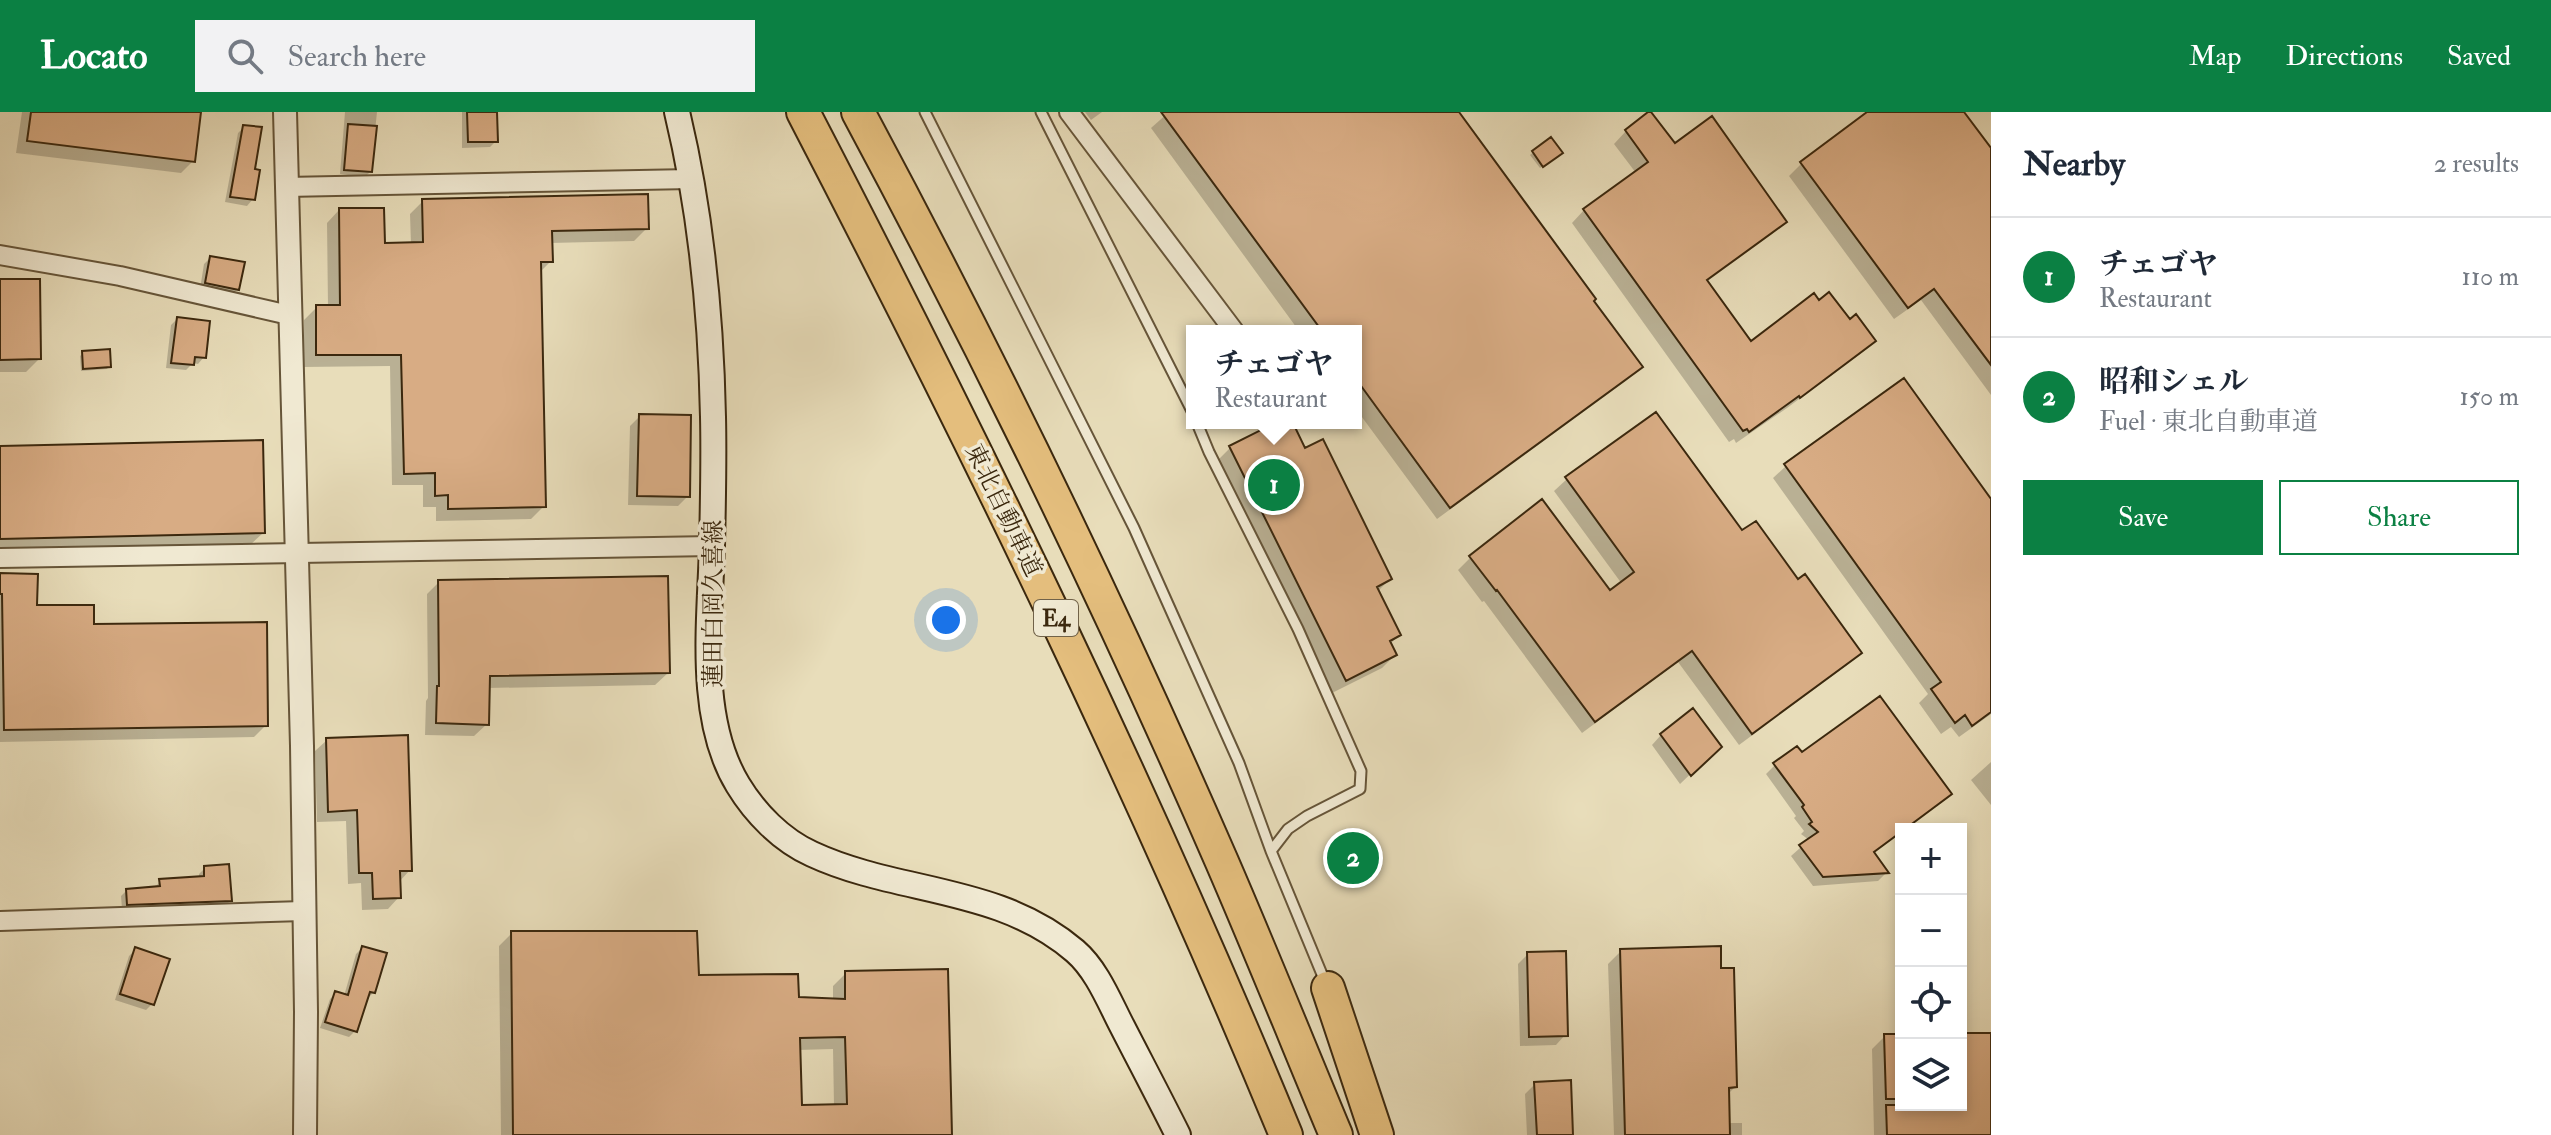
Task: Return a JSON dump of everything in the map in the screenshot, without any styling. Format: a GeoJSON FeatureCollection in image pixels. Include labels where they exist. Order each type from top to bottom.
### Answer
{"type":"FeatureCollection","features":[{"type":"Feature","properties":{"kind":"highway","name":"東北自動車道"},"geometry":{"type":"LineString","coordinates":[[803,112],[888,275],[1043,589],[1189,907],[1286,1135]]}},
{"type":"Feature","properties":{"kind":"highway","name":"東北自動車道"},"geometry":{"type":"LineString","coordinates":[[858,112],[938,263],[1119,634],[1222,862],[1336,1135]]}},
{"type":"Feature","properties":{"kind":"highway"},"geometry":{"type":"LineString","coordinates":[[1328,988],[1377,1135]]}},
{"type":"Feature","properties":{"kind":"main road","name":"蓮田白岡久喜線"},"geometry":{"type":"LineString","coordinates":[[677,112],[701,240],[710,337],[713,421],[708,621],[713,702],[725,759],[752,806],[792,843],[811,854],[869,873],[971,897],[1017,915],[1061,940],[1078,954],[1091,970],[1178,1135]]}},
{"type":"Feature","properties":{"kind":"street"},"geometry":{"type":"LineString","coordinates":[[285,112],[302,746],[305,1135]]}},
{"type":"Feature","properties":{"kind":"street"},"geometry":{"type":"LineString","coordinates":[[1069,112],[1229,325]]}},
{"type":"Feature","properties":{"kind":"street"},"geometry":{"type":"LineString","coordinates":[[286,187],[691,179]]}},
{"type":"Feature","properties":{"kind":"street"},"geometry":{"type":"LineString","coordinates":[[0,255],[120,276],[289,315]]}},
{"type":"Feature","properties":{"kind":"street"},"geometry":{"type":"LineString","coordinates":[[0,558],[712,546]]}},
{"type":"Feature","properties":{"kind":"street"},"geometry":{"type":"LineString","coordinates":[[0,921],[303,911]]}},
{"type":"Feature","properties":{"kind":"lane"},"geometry":{"type":"LineString","coordinates":[[925,112],[1134,528],[1239,763],[1271,851],[1328,988]]}},
{"type":"Feature","properties":{"kind":"lane"},"geometry":{"type":"LineString","coordinates":[[1041,112],[1186,399]]}},
{"type":"Feature","properties":{"kind":"lane"},"geometry":{"type":"LineString","coordinates":[[1199,429],[1298,629],[1361,771],[1360,789],[1288,829],[1271,851]]}},
{"type":"Feature","properties":{"kind":"building"},"geometry":{"type":"Polygon","coordinates":[[[31,112],[201,112],[195,162],[27,141],[31,112]]]}},
{"type":"Feature","properties":{"kind":"building"},"geometry":{"type":"Polygon","coordinates":[[[467,112],[497,112],[498,142],[468,142],[467,112]]]}},
{"type":"Feature","properties":{"kind":"building"},"geometry":{"type":"Polygon","coordinates":[[[1161,112],[1459,112],[1643,367],[1450,508],[1362,387],[1362,325],[1318,325],[1161,112]]]}},
{"type":"Feature","properties":{"kind":"building"},"geometry":{"type":"Polygon","coordinates":[[[1648,112],[1675,143],[1712,116],[1787,222],[1707,280],[1751,341],[1814,293],[1819,300],[1829,292],[1850,319],[1856,314],[1876,341],[1749,432],[1747,429],[1743,431],[1583,209],[1648,162],[1625,130],[1648,112]]]}},
{"type":"Feature","properties":{"kind":"building"},"geometry":{"type":"Polygon","coordinates":[[[1867,112],[1964,112],[1991,148],[1991,365],[1934,289],[1908,308],[1800,162],[1867,112]]]}},
{"type":"Feature","properties":{"kind":"building"},"geometry":{"type":"Polygon","coordinates":[[[348,124],[377,126],[372,172],[344,170],[348,124]]]}},
{"type":"Feature","properties":{"kind":"building"},"geometry":{"type":"Polygon","coordinates":[[[243,125],[262,127],[255,169],[260,170],[255,200],[230,197],[243,125]]]}},
{"type":"Feature","properties":{"kind":"building"},"geometry":{"type":"Polygon","coordinates":[[[1551,137],[1563,153],[1543,167],[1532,151],[1551,137]]]}},
{"type":"Feature","properties":{"kind":"building"},"geometry":{"type":"Polygon","coordinates":[[[648,194],[649,229],[552,231],[553,262],[541,262],[546,507],[448,509],[448,495],[435,496],[435,473],[404,474],[401,355],[316,355],[316,305],[340,305],[339,208],[384,208],[385,243],[423,242],[422,199],[648,194]]]}},
{"type":"Feature","properties":{"kind":"building"},"geometry":{"type":"Polygon","coordinates":[[[210,256],[245,262],[239,290],[205,283],[210,256]]]}},
{"type":"Feature","properties":{"kind":"building"},"geometry":{"type":"Polygon","coordinates":[[[0,279],[40,279],[41,359],[0,360],[0,279]]]}},
{"type":"Feature","properties":{"kind":"building"},"geometry":{"type":"Polygon","coordinates":[[[177,317],[210,321],[206,358],[195,357],[194,365],[171,363],[177,317]]]}},
{"type":"Feature","properties":{"kind":"building"},"geometry":{"type":"Polygon","coordinates":[[[110,349],[111,367],[83,369],[82,351],[110,349]]]}},
{"type":"Feature","properties":{"kind":"building"},"geometry":{"type":"Polygon","coordinates":[[[1904,378],[1991,499],[1991,712],[1972,726],[1965,715],[1955,723],[1931,689],[1941,682],[1784,464],[1904,378]]]}},
{"type":"Feature","properties":{"kind":"building"},"geometry":{"type":"Polygon","coordinates":[[[1656,412],[1742,530],[1756,521],[1798,579],[1805,574],[1862,653],[1752,734],[1692,651],[1595,722],[1469,556],[1542,499],[1610,590],[1634,572],[1565,477],[1656,412]]]}},
{"type":"Feature","properties":{"kind":"building"},"geometry":{"type":"Polygon","coordinates":[[[639,414],[691,415],[690,497],[637,496],[639,414]]]}},
{"type":"Feature","properties":{"kind":"building"},"geometry":{"type":"Polygon","coordinates":[[[1263,429],[1296,429],[1305,448],[1323,439],[1392,579],[1377,587],[1401,635],[1390,641],[1397,655],[1346,681],[1229,446],[1263,429]]]}},
{"type":"Feature","properties":{"kind":"building"},"geometry":{"type":"Polygon","coordinates":[[[263,440],[265,533],[0,539],[0,446],[263,440]]]}},
{"type":"Feature","properties":{"kind":"building"},"geometry":{"type":"Polygon","coordinates":[[[0,573],[38,574],[37,605],[94,605],[94,624],[267,622],[268,726],[4,730],[0,573]]]}},
{"type":"Feature","properties":{"kind":"building"},"geometry":{"type":"Polygon","coordinates":[[[668,576],[670,673],[490,676],[489,725],[436,723],[439,686],[438,580],[668,576]]]}},
{"type":"Feature","properties":{"kind":"building"},"geometry":{"type":"Polygon","coordinates":[[[1880,696],[1952,794],[1913,823],[1895,823],[1895,836],[1874,852],[1889,873],[1823,877],[1799,845],[1818,832],[1809,824],[1812,822],[1802,807],[1804,805],[1773,763],[1797,746],[1802,752],[1880,696]]]}},
{"type":"Feature","properties":{"kind":"building"},"geometry":{"type":"Polygon","coordinates":[[[1693,708],[1722,747],[1691,776],[1660,734],[1693,708]]]}},
{"type":"Feature","properties":{"kind":"building"},"geometry":{"type":"Polygon","coordinates":[[[408,735],[412,871],[400,871],[401,898],[373,899],[372,873],[359,873],[357,810],[328,812],[326,738],[408,735]]]}},
{"type":"Feature","properties":{"kind":"building"},"geometry":{"type":"Polygon","coordinates":[[[229,864],[232,901],[127,905],[126,889],[160,886],[159,879],[204,876],[204,866],[229,864]]]}},
{"type":"Feature","properties":{"kind":"building"},"geometry":{"type":"Polygon","coordinates":[[[511,931],[697,931],[699,975],[798,974],[799,997],[845,999],[845,971],[948,969],[952,1135],[513,1135],[511,931]],[[845,1037],[800,1038],[802,1105],[847,1104],[845,1037]]]}},
{"type":"Feature","properties":{"kind":"building"},"geometry":{"type":"Polygon","coordinates":[[[362,946],[387,953],[375,993],[370,992],[357,1032],[325,1022],[335,991],[348,995],[362,946]]]}},
{"type":"Feature","properties":{"kind":"building"},"geometry":{"type":"Polygon","coordinates":[[[1721,946],[1721,968],[1734,968],[1737,1087],[1729,1088],[1730,1135],[1625,1135],[1620,949],[1721,946]]]}},
{"type":"Feature","properties":{"kind":"building"},"geometry":{"type":"Polygon","coordinates":[[[135,947],[170,959],[154,1005],[120,994],[135,947]]]}},
{"type":"Feature","properties":{"kind":"building"},"geometry":{"type":"Polygon","coordinates":[[[1566,951],[1568,1036],[1529,1037],[1527,952],[1566,951]]]}},
{"type":"Feature","properties":{"kind":"building"},"geometry":{"type":"Polygon","coordinates":[[[1967,1033],[1991,1033],[1991,1135],[1887,1135],[1886,1105],[1895,1105],[1895,1111],[1967,1111],[1967,1033]]]}},
{"type":"Feature","properties":{"kind":"building"},"geometry":{"type":"Polygon","coordinates":[[[1884,1034],[1895,1034],[1895,1099],[1886,1099],[1884,1034]]]}},
{"type":"Feature","properties":{"kind":"building"},"geometry":{"type":"Polygon","coordinates":[[[1571,1080],[1573,1135],[1537,1135],[1534,1082],[1571,1080]]]}},
{"type":"Feature","properties":{"kind":"place","name":"チェゴヤ"},"geometry":{"type":"Point","coordinates":[1274,485]}},
{"type":"Feature","properties":{"kind":"place","name":"昭和シェル"},"geometry":{"type":"Point","coordinates":[1353,858]}}]}
